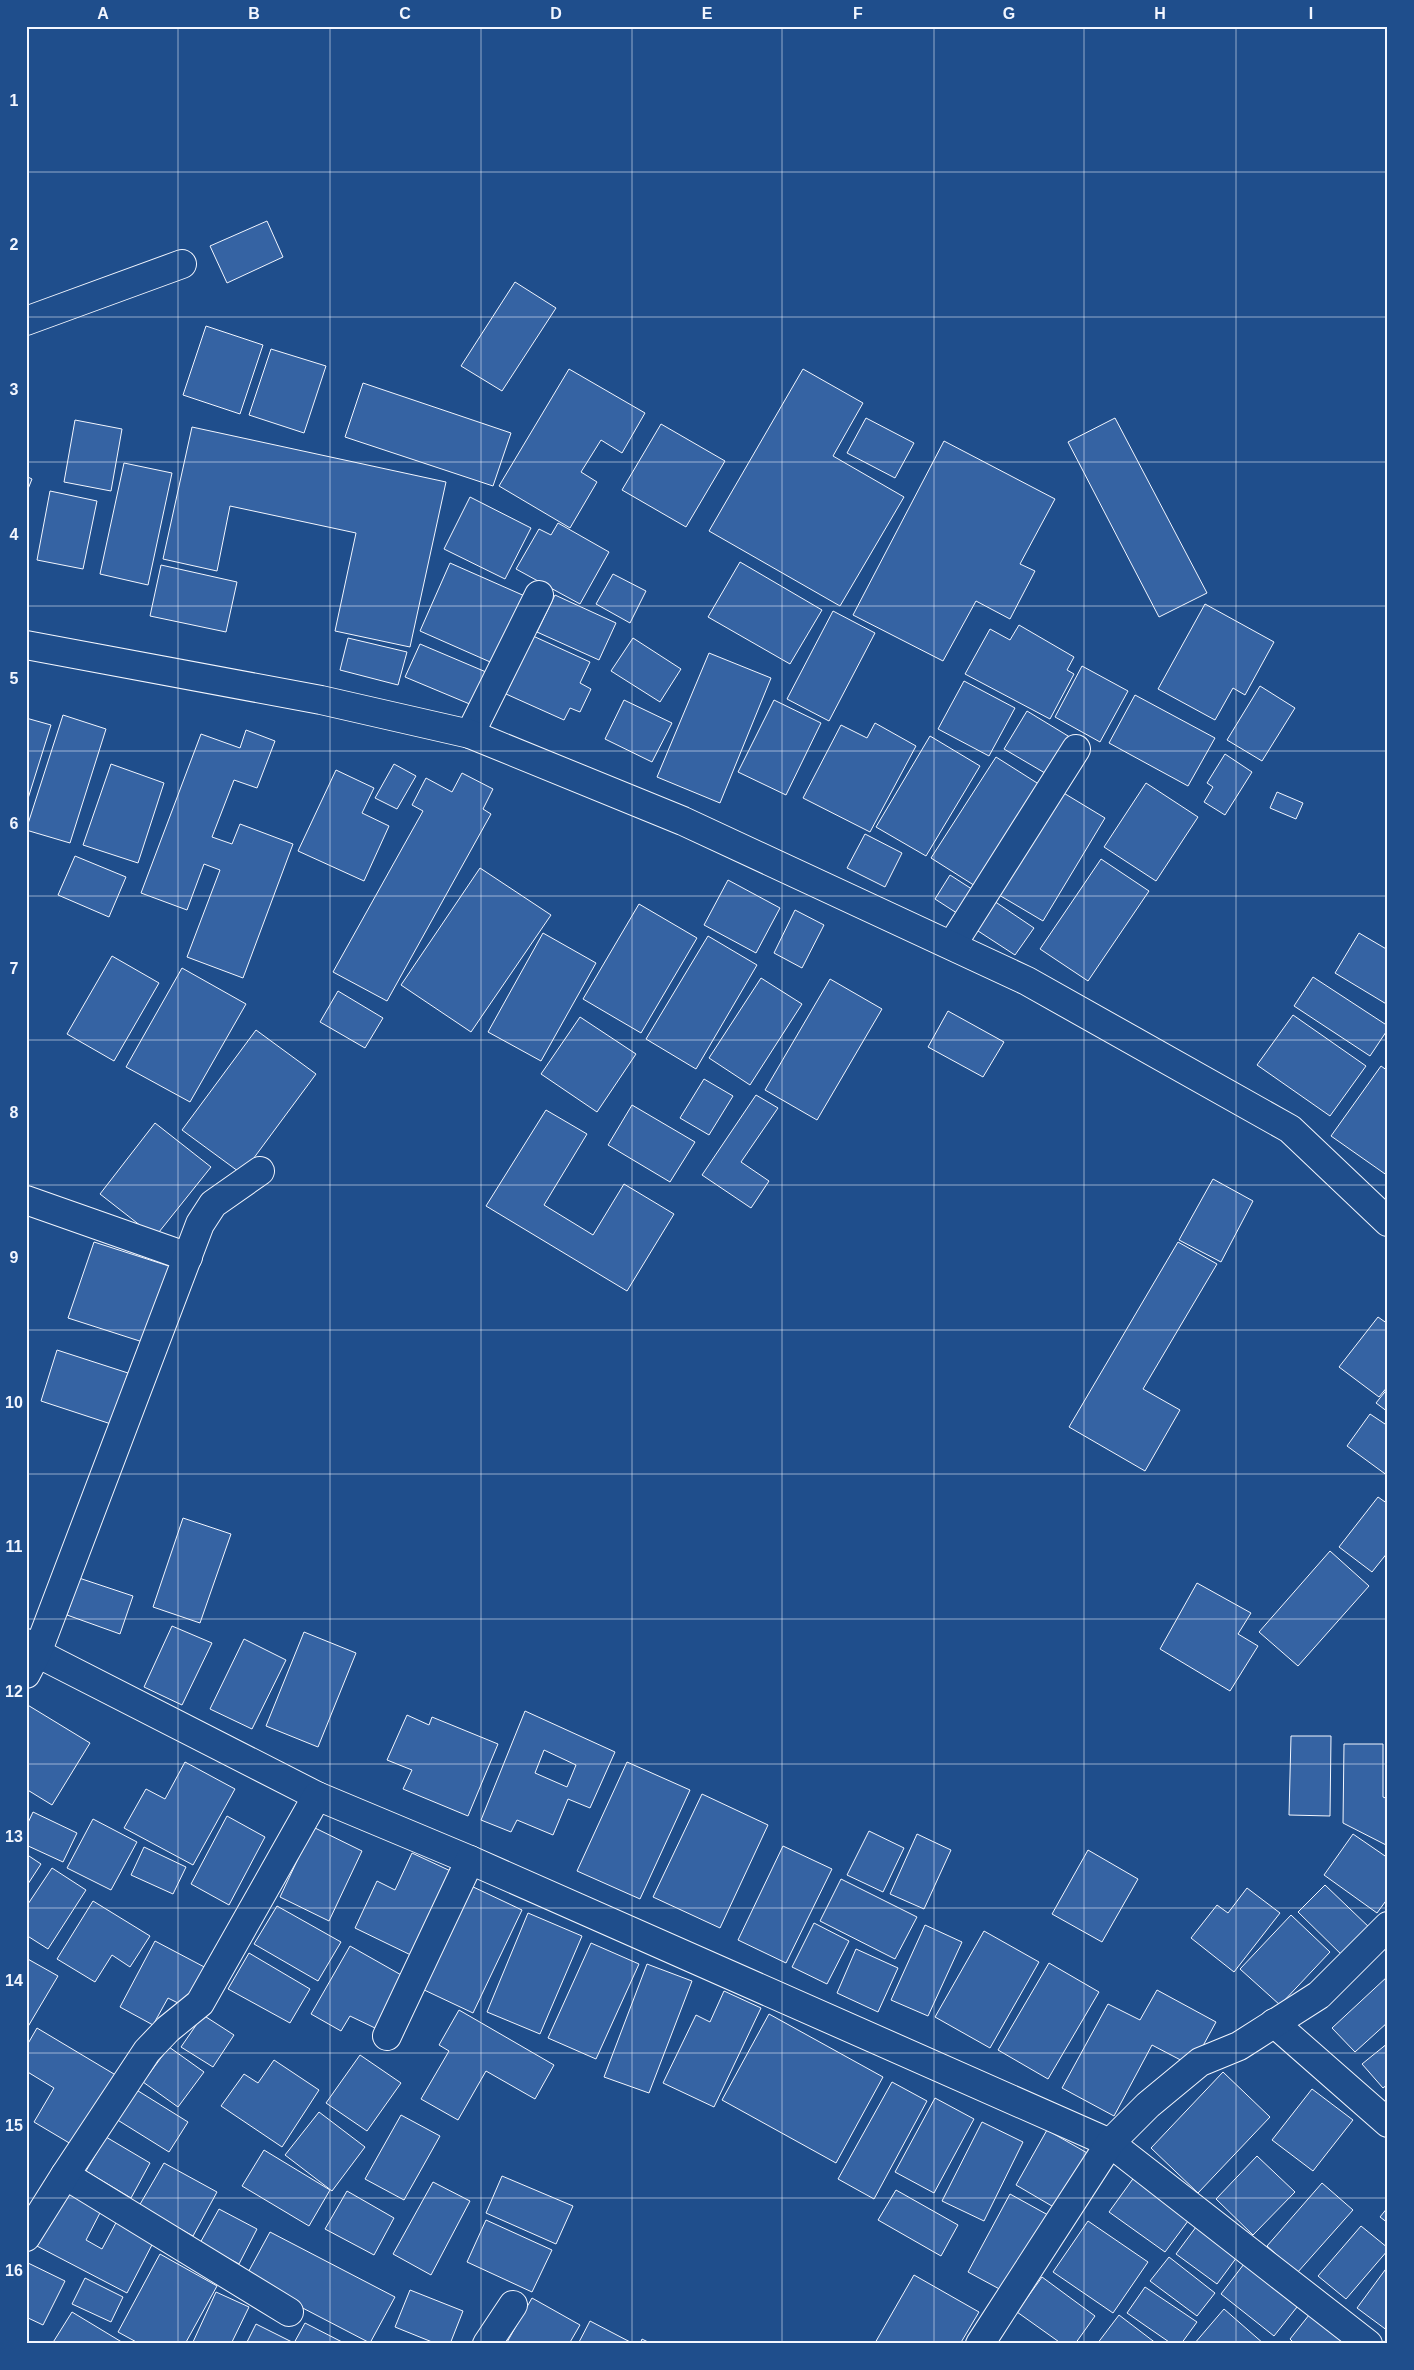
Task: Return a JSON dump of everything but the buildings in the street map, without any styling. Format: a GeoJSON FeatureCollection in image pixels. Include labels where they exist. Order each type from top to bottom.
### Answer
{"type":"FeatureCollection","features":[{"type":"Feature","properties":{"kind":"street"},"geometry":{"type":"LineString","coordinates":[[26,321],[182,264]]}},
{"type":"Feature","properties":{"kind":"street"},"geometry":{"type":"LineString","coordinates":[[470,734],[539,595]]}},
{"type":"Feature","properties":{"kind":"street"},"geometry":{"type":"LineString","coordinates":[[26,646],[321,700],[470,734],[683,821],[1027,981],[1290,1129],[1388,1222]]}},
{"type":"Feature","properties":{"kind":"street"},"geometry":{"type":"LineString","coordinates":[[952,945],[1076,749]]}},
{"type":"Feature","properties":{"kind":"street"},"geometry":{"type":"LineString","coordinates":[[260,1171],[213,1204],[200,1224],[30,1657],[318,1796],[470,1860],[1110,2142],[1368,2344]]}},
{"type":"Feature","properties":{"kind":"street"},"geometry":{"type":"LineString","coordinates":[[26,1200],[188,1257]]}},
{"type":"Feature","properties":{"kind":"street"},"geometry":{"type":"LineString","coordinates":[[26,2237],[147,2051],[168,2029],[200,2003],[318,1796]]}},
{"type":"Feature","properties":{"kind":"street"},"geometry":{"type":"LineString","coordinates":[[387,2036],[470,1860]]}},
{"type":"Feature","properties":{"kind":"street"},"geometry":{"type":"LineString","coordinates":[[980,2344],[1110,2142],[1148,2105],[1200,2062],[1239,2046],[1319,1995],[1388,1926]]}},
{"type":"Feature","properties":{"kind":"street"},"geometry":{"type":"LineString","coordinates":[[1274,2023],[1388,2123]]}},
{"type":"Feature","properties":{"kind":"street"},"geometry":{"type":"LineString","coordinates":[[65,2175],[288,2312]]}},
{"type":"Feature","properties":{"kind":"street"},"geometry":{"type":"LineString","coordinates":[[488,2344],[513,2305]]}}]}
